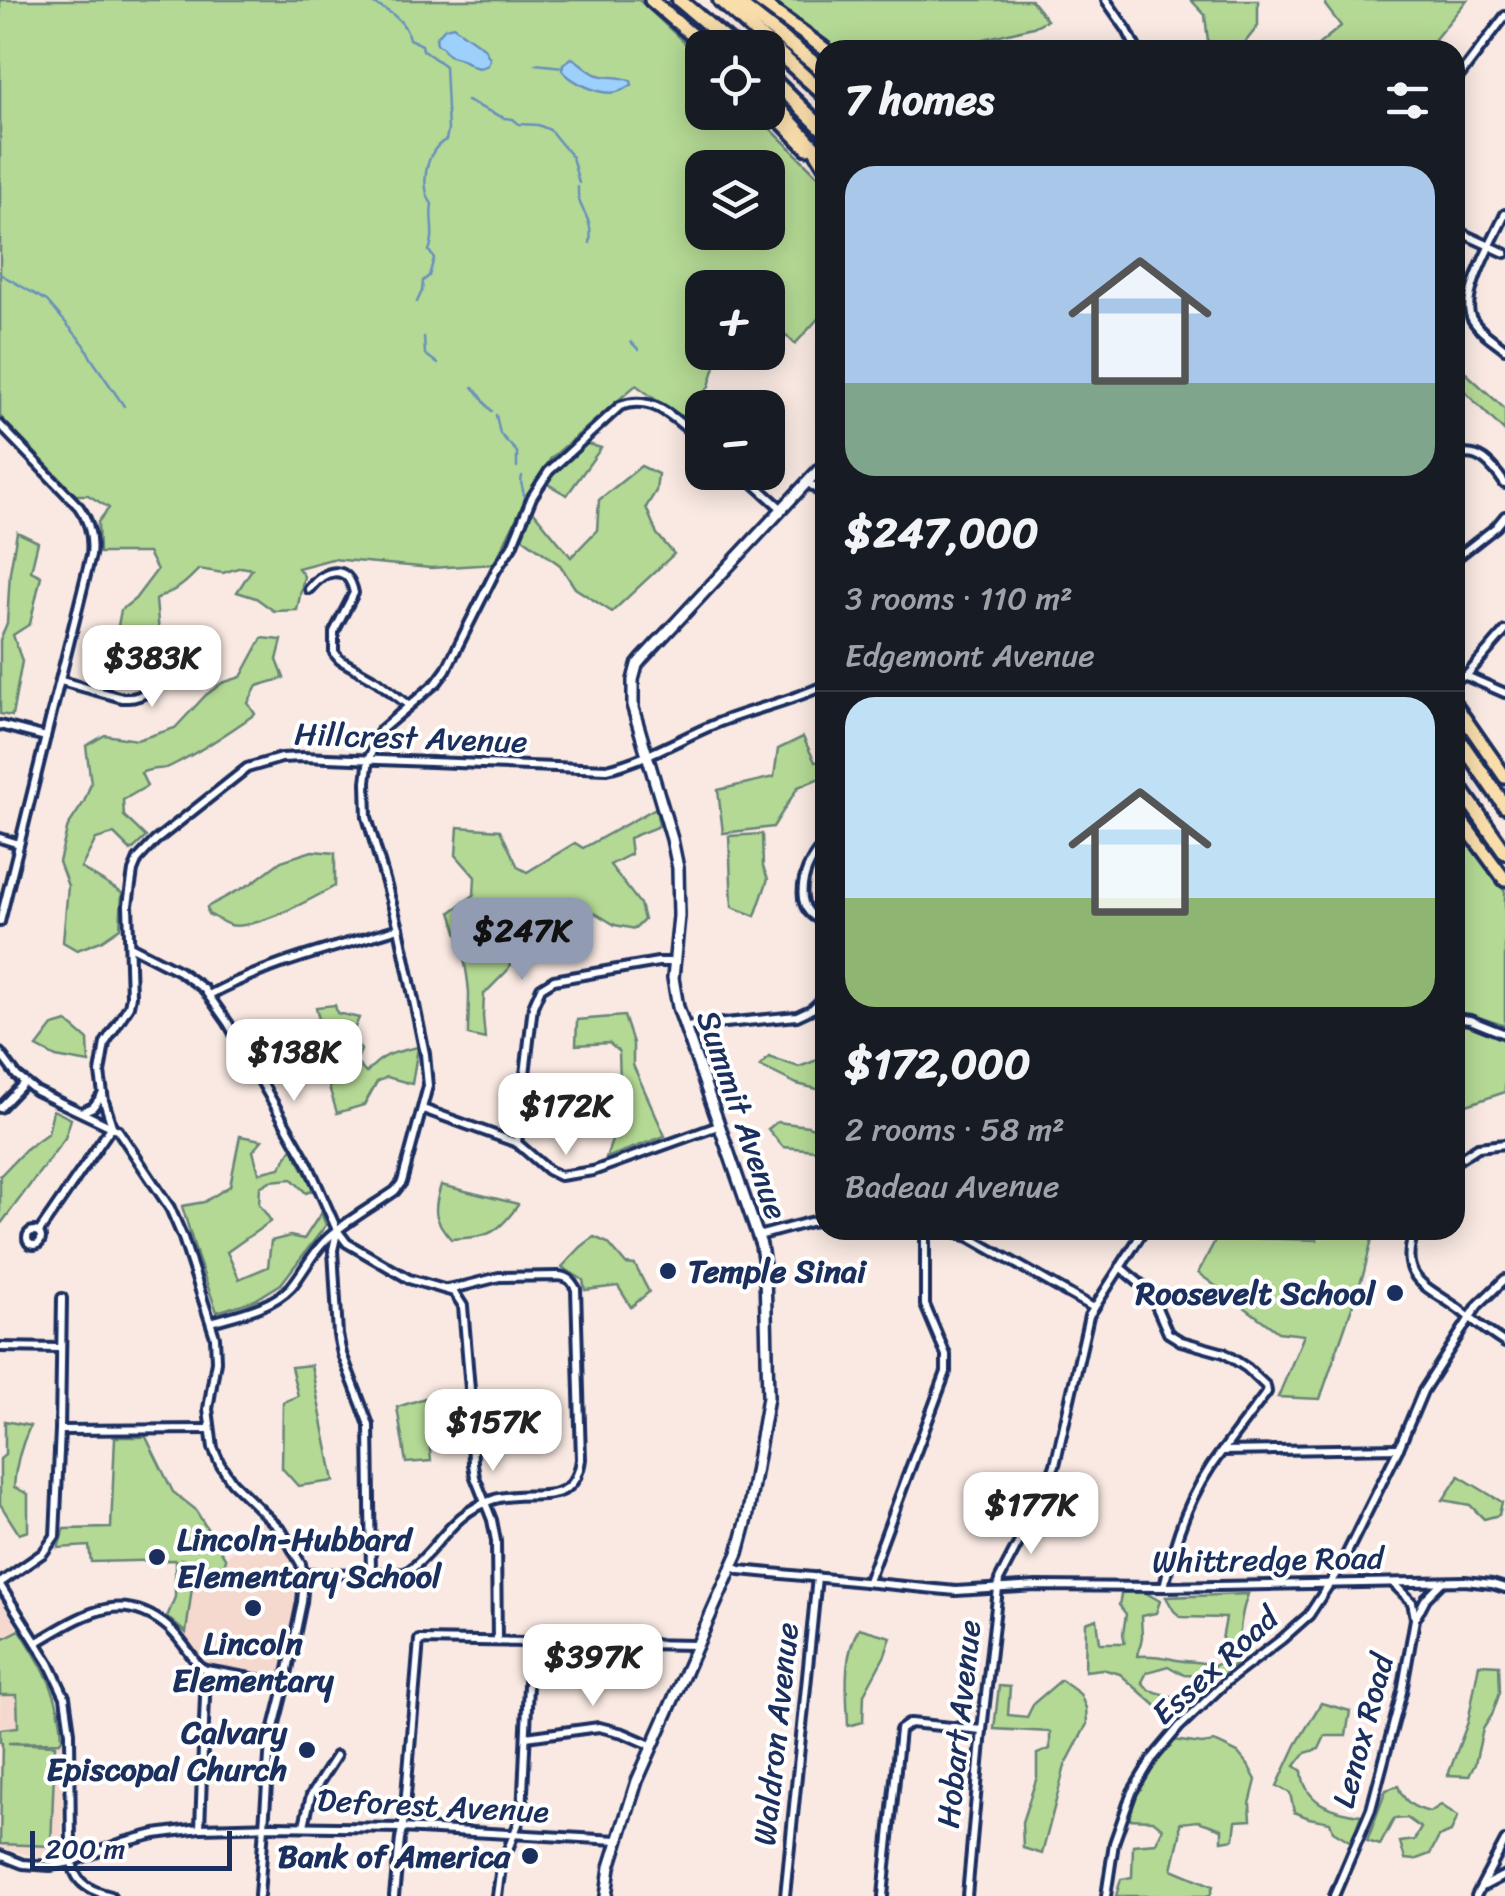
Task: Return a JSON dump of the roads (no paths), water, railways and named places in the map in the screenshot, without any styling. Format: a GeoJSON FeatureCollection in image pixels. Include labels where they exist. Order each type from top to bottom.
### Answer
{"type":"FeatureCollection","features":[{"type":"Feature","properties":{"kind":"highway"},"geometry":{"type":"LineString","coordinates":[[679,0],[716,30]]}},
{"type":"Feature","properties":{"kind":"highway"},"geometry":{"type":"LineString","coordinates":[[720,0],[815,86]]}},
{"type":"Feature","properties":{"kind":"highway"},"geometry":{"type":"LineString","coordinates":[[734,0],[815,64]]}},
{"type":"Feature","properties":{"kind":"highway"},"geometry":{"type":"LineString","coordinates":[[710,25],[713,30]]}},
{"type":"Feature","properties":{"kind":"highway"},"geometry":{"type":"LineString","coordinates":[[785,92],[815,121]]}},
{"type":"Feature","properties":{"kind":"highway"},"geometry":{"type":"LineString","coordinates":[[785,115],[815,149]]}},
{"type":"Feature","properties":{"kind":"highway"},"geometry":{"type":"LineString","coordinates":[[1465,748],[1505,806]]}},
{"type":"Feature","properties":{"kind":"highway"},"geometry":{"type":"LineString","coordinates":[[1465,795],[1505,852]]}},
{"type":"Feature","properties":{"kind":"main road"},"geometry":{"type":"LineString","coordinates":[[650,0],[685,30]]}},
{"type":"Feature","properties":{"kind":"main road"},"geometry":{"type":"LineString","coordinates":[[758,0],[815,42]]}},
{"type":"Feature","properties":{"kind":"main road"},"geometry":{"type":"LineString","coordinates":[[785,125],[815,155]]}},
{"type":"Feature","properties":{"kind":"main road"},"geometry":{"type":"LineString","coordinates":[[1465,719],[1505,777]]}},
{"type":"Feature","properties":{"kind":"main road"},"geometry":{"type":"LineString","coordinates":[[1465,826],[1505,880]]}},
{"type":"Feature","properties":{"kind":"street"},"geometry":{"type":"LineString","coordinates":[[1106,0],[1132,40]]}},
{"type":"Feature","properties":{"kind":"street"},"geometry":{"type":"LineString","coordinates":[[1465,69],[1505,16]]}},
{"type":"Feature","properties":{"kind":"street"},"geometry":{"type":"LineString","coordinates":[[1505,214],[1468,306],[1472,320],[1505,349]]}},
{"type":"Feature","properties":{"kind":"street"},"geometry":{"type":"LineString","coordinates":[[1465,235],[1505,253]]}},
{"type":"Feature","properties":{"kind":"street"},"geometry":{"type":"LineString","coordinates":[[211,1322],[278,1298],[290,1288],[323,1242],[395,1191],[402,1182],[423,1109],[428,1086],[424,1054],[399,928],[367,817],[369,758],[381,730],[446,670],[549,470],[620,406],[631,402],[656,405],[685,428]]}},
{"type":"Feature","properties":{"kind":"street"},"geometry":{"type":"LineString","coordinates":[[0,425],[80,507],[90,530],[91,555],[0,922]]}},
{"type":"Feature","properties":{"kind":"street"},"geometry":{"type":"LineString","coordinates":[[1465,454],[1480,456],[1505,484]]}},
{"type":"Feature","properties":{"kind":"street","name":"Summit Avenue"},"geometry":{"type":"LineString","coordinates":[[606,1896],[617,1840],[638,1781],[733,1567],[747,1519],[768,1398],[762,1251],[683,1028],[675,994],[674,962],[680,916],[678,868],[633,708],[633,680],[638,665],[815,474]]}},
{"type":"Feature","properties":{"kind":"street"},"geometry":{"type":"LineString","coordinates":[[808,481],[815,488]]}},
{"type":"Feature","properties":{"kind":"street"},"geometry":{"type":"LineString","coordinates":[[761,490],[781,508]]}},
{"type":"Feature","properties":{"kind":"street"},"geometry":{"type":"LineString","coordinates":[[1465,551],[1505,516]]}},
{"type":"Feature","properties":{"kind":"street"},"geometry":{"type":"LineString","coordinates":[[309,589],[318,577],[330,571],[348,578],[354,594],[334,632],[334,653],[408,705]]}},
{"type":"Feature","properties":{"kind":"street"},"geometry":{"type":"LineString","coordinates":[[1505,631],[1466,676],[1505,693]]}},
{"type":"Feature","properties":{"kind":"street"},"geometry":{"type":"LineString","coordinates":[[62,681],[122,698],[143,695],[211,636]]}},
{"type":"Feature","properties":{"kind":"street","name":"Hillcrest Avenue"},"geometry":{"type":"LineString","coordinates":[[112,1126],[100,1073],[105,1043],[129,1006],[131,996],[132,871],[155,841],[248,768],[281,758],[369,758],[595,769],[617,766],[718,722],[815,690]]}},
{"type":"Feature","properties":{"kind":"street"},"geometry":{"type":"LineString","coordinates":[[0,725],[46,738]]}},
{"type":"Feature","properties":{"kind":"street"},"geometry":{"type":"LineString","coordinates":[[0,838],[19,844]]}},
{"type":"Feature","properties":{"kind":"street"},"geometry":{"type":"LineString","coordinates":[[815,854],[802,896],[804,908],[815,918]]}},
{"type":"Feature","properties":{"kind":"street"},"geometry":{"type":"LineString","coordinates":[[208,995],[292,960],[399,928]]}},
{"type":"Feature","properties":{"kind":"street"},"geometry":{"type":"LineString","coordinates":[[129,945],[196,981],[208,995],[308,1164],[337,1230],[347,1243],[409,1279],[454,1292],[463,1306]]}},
{"type":"Feature","properties":{"kind":"street"},"geometry":{"type":"LineString","coordinates":[[517,1144],[533,1006],[541,988],[554,980],[674,962]]}},
{"type":"Feature","properties":{"kind":"street"},"geometry":{"type":"LineString","coordinates":[[683,1028],[797,1016],[815,1007]]}},
{"type":"Feature","properties":{"kind":"street"},"geometry":{"type":"LineString","coordinates":[[1465,1019],[1505,1034]]}},
{"type":"Feature","properties":{"kind":"street"},"geometry":{"type":"LineString","coordinates":[[0,1053],[24,1083],[121,1134],[178,1224],[216,1348],[208,1408],[213,1448],[232,1482],[282,1531],[298,1555],[303,1574],[302,1602],[270,1743],[258,1896]]}},
{"type":"Feature","properties":{"kind":"street"},"geometry":{"type":"LineString","coordinates":[[0,1108],[24,1083]]}},
{"type":"Feature","properties":{"kind":"street"},"geometry":{"type":"LineString","coordinates":[[82,1112],[103,1094]]}},
{"type":"Feature","properties":{"kind":"street"},"geometry":{"type":"LineString","coordinates":[[423,1109],[517,1144],[554,1174],[569,1176],[718,1126]]}},
{"type":"Feature","properties":{"kind":"street"},"geometry":{"type":"LineString","coordinates":[[38,1232],[112,1126]]}},
{"type":"Feature","properties":{"kind":"street"},"geometry":{"type":"LineString","coordinates":[[1465,1155],[1478,1147],[1505,1144]]}},
{"type":"Feature","properties":{"kind":"street"},"geometry":{"type":"LineString","coordinates":[[757,1236],[815,1222]]}},
{"type":"Feature","properties":{"kind":"street"},"geometry":{"type":"LineString","coordinates":[[337,1230],[333,1250],[338,1335],[369,1425],[371,1574]]}},
{"type":"Feature","properties":{"kind":"street"},"geometry":{"type":"LineString","coordinates":[[868,1581],[946,1372],[946,1355],[926,1305],[925,1240]]}},
{"type":"Feature","properties":{"kind":"street"},"geometry":{"type":"LineString","coordinates":[[973,1240],[1094,1308]]}},
{"type":"Feature","properties":{"kind":"street","name":"Hobart Avenue"},"geometry":{"type":"LineString","coordinates":[[967,1896],[1000,1577],[1055,1465],[1086,1326],[1138,1240]]}},
{"type":"Feature","properties":{"kind":"street"},"geometry":{"type":"LineString","coordinates":[[1414,1240],[1410,1255],[1418,1281],[1505,1343]]}},
{"type":"Feature","properties":{"kind":"street"},"geometry":{"type":"LineString","coordinates":[[1120,1267],[1150,1292],[1168,1333],[1181,1341],[1224,1353],[1247,1368],[1268,1392],[1208,1470],[1181,1523],[1164,1587]]}},
{"type":"Feature","properties":{"kind":"street"},"geometry":{"type":"LineString","coordinates":[[303,1574],[403,1574],[449,1527],[484,1504],[516,1495],[564,1492],[580,1472],[576,1288],[566,1277],[499,1276],[446,1289]]}},
{"type":"Feature","properties":{"kind":"street","name":"Essex Road"},"geometry":{"type":"LineString","coordinates":[[1106,1896],[1114,1843],[1132,1792],[1152,1759],[1227,1681],[1309,1614],[1331,1582],[1399,1448],[1423,1391],[1478,1305],[1505,1279]]}},
{"type":"Feature","properties":{"kind":"street"},"geometry":{"type":"LineString","coordinates":[[474,1284],[463,1306],[472,1464],[496,1540],[497,1642]]}},
{"type":"Feature","properties":{"kind":"street"},"geometry":{"type":"LineString","coordinates":[[62,1298],[55,1536],[43,1553],[0,1584],[58,1680],[69,1716],[71,1862],[81,1883],[110,1896]]}},
{"type":"Feature","properties":{"kind":"street"},"geometry":{"type":"LineString","coordinates":[[0,1347],[60,1348]]}},
{"type":"Feature","properties":{"kind":"street"},"geometry":{"type":"LineString","coordinates":[[60,1430],[210,1429]]}},
{"type":"Feature","properties":{"kind":"street"},"geometry":{"type":"LineString","coordinates":[[1222,1451],[1399,1448]]}},
{"type":"Feature","properties":{"kind":"street","name":"Whittredge Road"},"geometry":{"type":"LineString","coordinates":[[733,1567],[956,1591],[1036,1586],[1331,1582],[1480,1582],[1505,1588]]}},
{"type":"Feature","properties":{"kind":"street","name":"Waldron Avenue"},"geometry":{"type":"LineString","coordinates":[[786,1896],[817,1577]]}},
{"type":"Feature","properties":{"kind":"street","name":"Lenox Road"},"geometry":{"type":"LineString","coordinates":[[1334,1896],[1371,1809],[1402,1692],[1415,1619],[1426,1598],[1442,1582]]}},
{"type":"Feature","properties":{"kind":"street"},"geometry":{"type":"LineString","coordinates":[[1393,1584],[1412,1602],[1415,1619]]}},
{"type":"Feature","properties":{"kind":"street"},"geometry":{"type":"LineString","coordinates":[[37,1642],[100,1609],[119,1606],[166,1626],[206,1670],[285,1684]]}},
{"type":"Feature","properties":{"kind":"street"},"geometry":{"type":"LineString","coordinates":[[394,1896],[419,1640],[696,1645]]}},
{"type":"Feature","properties":{"kind":"street"},"geometry":{"type":"LineString","coordinates":[[497,1896],[501,1867],[522,1814],[530,1642]]}},
{"type":"Feature","properties":{"kind":"street"},"geometry":{"type":"LineString","coordinates":[[200,1828],[206,1670]]}},
{"type":"Feature","properties":{"kind":"street"},"geometry":{"type":"LineString","coordinates":[[882,1896],[900,1730],[910,1724],[982,1730]]}},
{"type":"Feature","properties":{"kind":"street"},"geometry":{"type":"LineString","coordinates":[[526,1737],[599,1727],[652,1746]]}},
{"type":"Feature","properties":{"kind":"street"},"geometry":{"type":"LineString","coordinates":[[304,1825],[311,1795],[336,1756]]}},
{"type":"Feature","properties":{"kind":"street","name":"Deforest Avenue"},"geometry":{"type":"LineString","coordinates":[[71,1862],[154,1834],[200,1828],[304,1825],[617,1840]]}},
{"type":"Feature","properties":{"kind":"street"},"geometry":{"type":"LineString","coordinates":[[1476,1896],[1505,1841]]}},
{"type":"Feature","properties":{"kind":"street"},"geometry":{"type":"LineString","coordinates":[[0,1855],[32,1866],[71,1862]]}},
{"type":"Feature","properties":{"kind":"street"},"geometry":{"type":"LineString","coordinates":[[1482,1887],[1505,1875]]}},
{"type":"Feature","properties":{"kind":"water"},"geometry":{"type":"Polygon","coordinates":[[[453,26],[484,48],[490,59],[488,65],[474,66],[448,55],[437,44],[436,38],[453,26]]]}},
{"type":"Feature","properties":{"kind":"water"},"geometry":{"type":"Polygon","coordinates":[[[572,58],[595,74],[626,79],[632,85],[610,93],[587,87],[562,70],[563,64],[572,58]]]}},
{"type":"Feature","properties":{"kind":"waterway"},"geometry":{"type":"LineString","coordinates":[[365,0],[393,15],[409,39],[445,66],[448,130],[446,140],[429,160],[425,179],[432,204],[429,251],[434,258],[417,302]]}},
{"type":"Feature","properties":{"kind":"waterway"},"geometry":{"type":"LineString","coordinates":[[535,64],[563,67]]}},
{"type":"Feature","properties":{"kind":"waterway"},"geometry":{"type":"LineString","coordinates":[[467,101],[519,124],[550,130],[572,157],[579,183]]}},
{"type":"Feature","properties":{"kind":"waterway"},"geometry":{"type":"LineString","coordinates":[[578,187],[590,225],[590,243]]}},
{"type":"Feature","properties":{"kind":"waterway"},"geometry":{"type":"LineString","coordinates":[[0,274],[47,301],[84,344],[124,406]]}},
{"type":"Feature","properties":{"kind":"waterway"},"geometry":{"type":"LineString","coordinates":[[424,337],[425,354],[438,364]]}},
{"type":"Feature","properties":{"kind":"waterway"},"geometry":{"type":"LineString","coordinates":[[631,342],[639,350]]}},
{"type":"Feature","properties":{"kind":"waterway"},"geometry":{"type":"LineString","coordinates":[[473,387],[492,411]]}},
{"type":"Feature","properties":{"kind":"waterway"},"geometry":{"type":"LineString","coordinates":[[496,415],[500,434],[517,452],[517,467]]}},
{"type":"Feature","properties":{"kind":"waterway"},"geometry":{"type":"LineString","coordinates":[[522,476],[525,499]]}},
{"type":"Feature","properties":{"kind":"place","name":"Temple Sinai"},"geometry":{"type":"Point","coordinates":[668,1271]}},
{"type":"Feature","properties":{"kind":"place","name":"Roosevelt School"},"geometry":{"type":"Point","coordinates":[1395,1293]}},
{"type":"Feature","properties":{"kind":"place","name":"Lincoln-Hubbard Elementary School"},"geometry":{"type":"Point","coordinates":[157,1557]}},
{"type":"Feature","properties":{"kind":"place","name":"Lincoln Elementary"},"geometry":{"type":"Point","coordinates":[253,1608]}},
{"type":"Feature","properties":{"kind":"place","name":"Calvary Episcopal Church"},"geometry":{"type":"Point","coordinates":[307,1750]}},
{"type":"Feature","properties":{"kind":"place","name":"Bank of America"},"geometry":{"type":"Point","coordinates":[530,1856]}}]}
